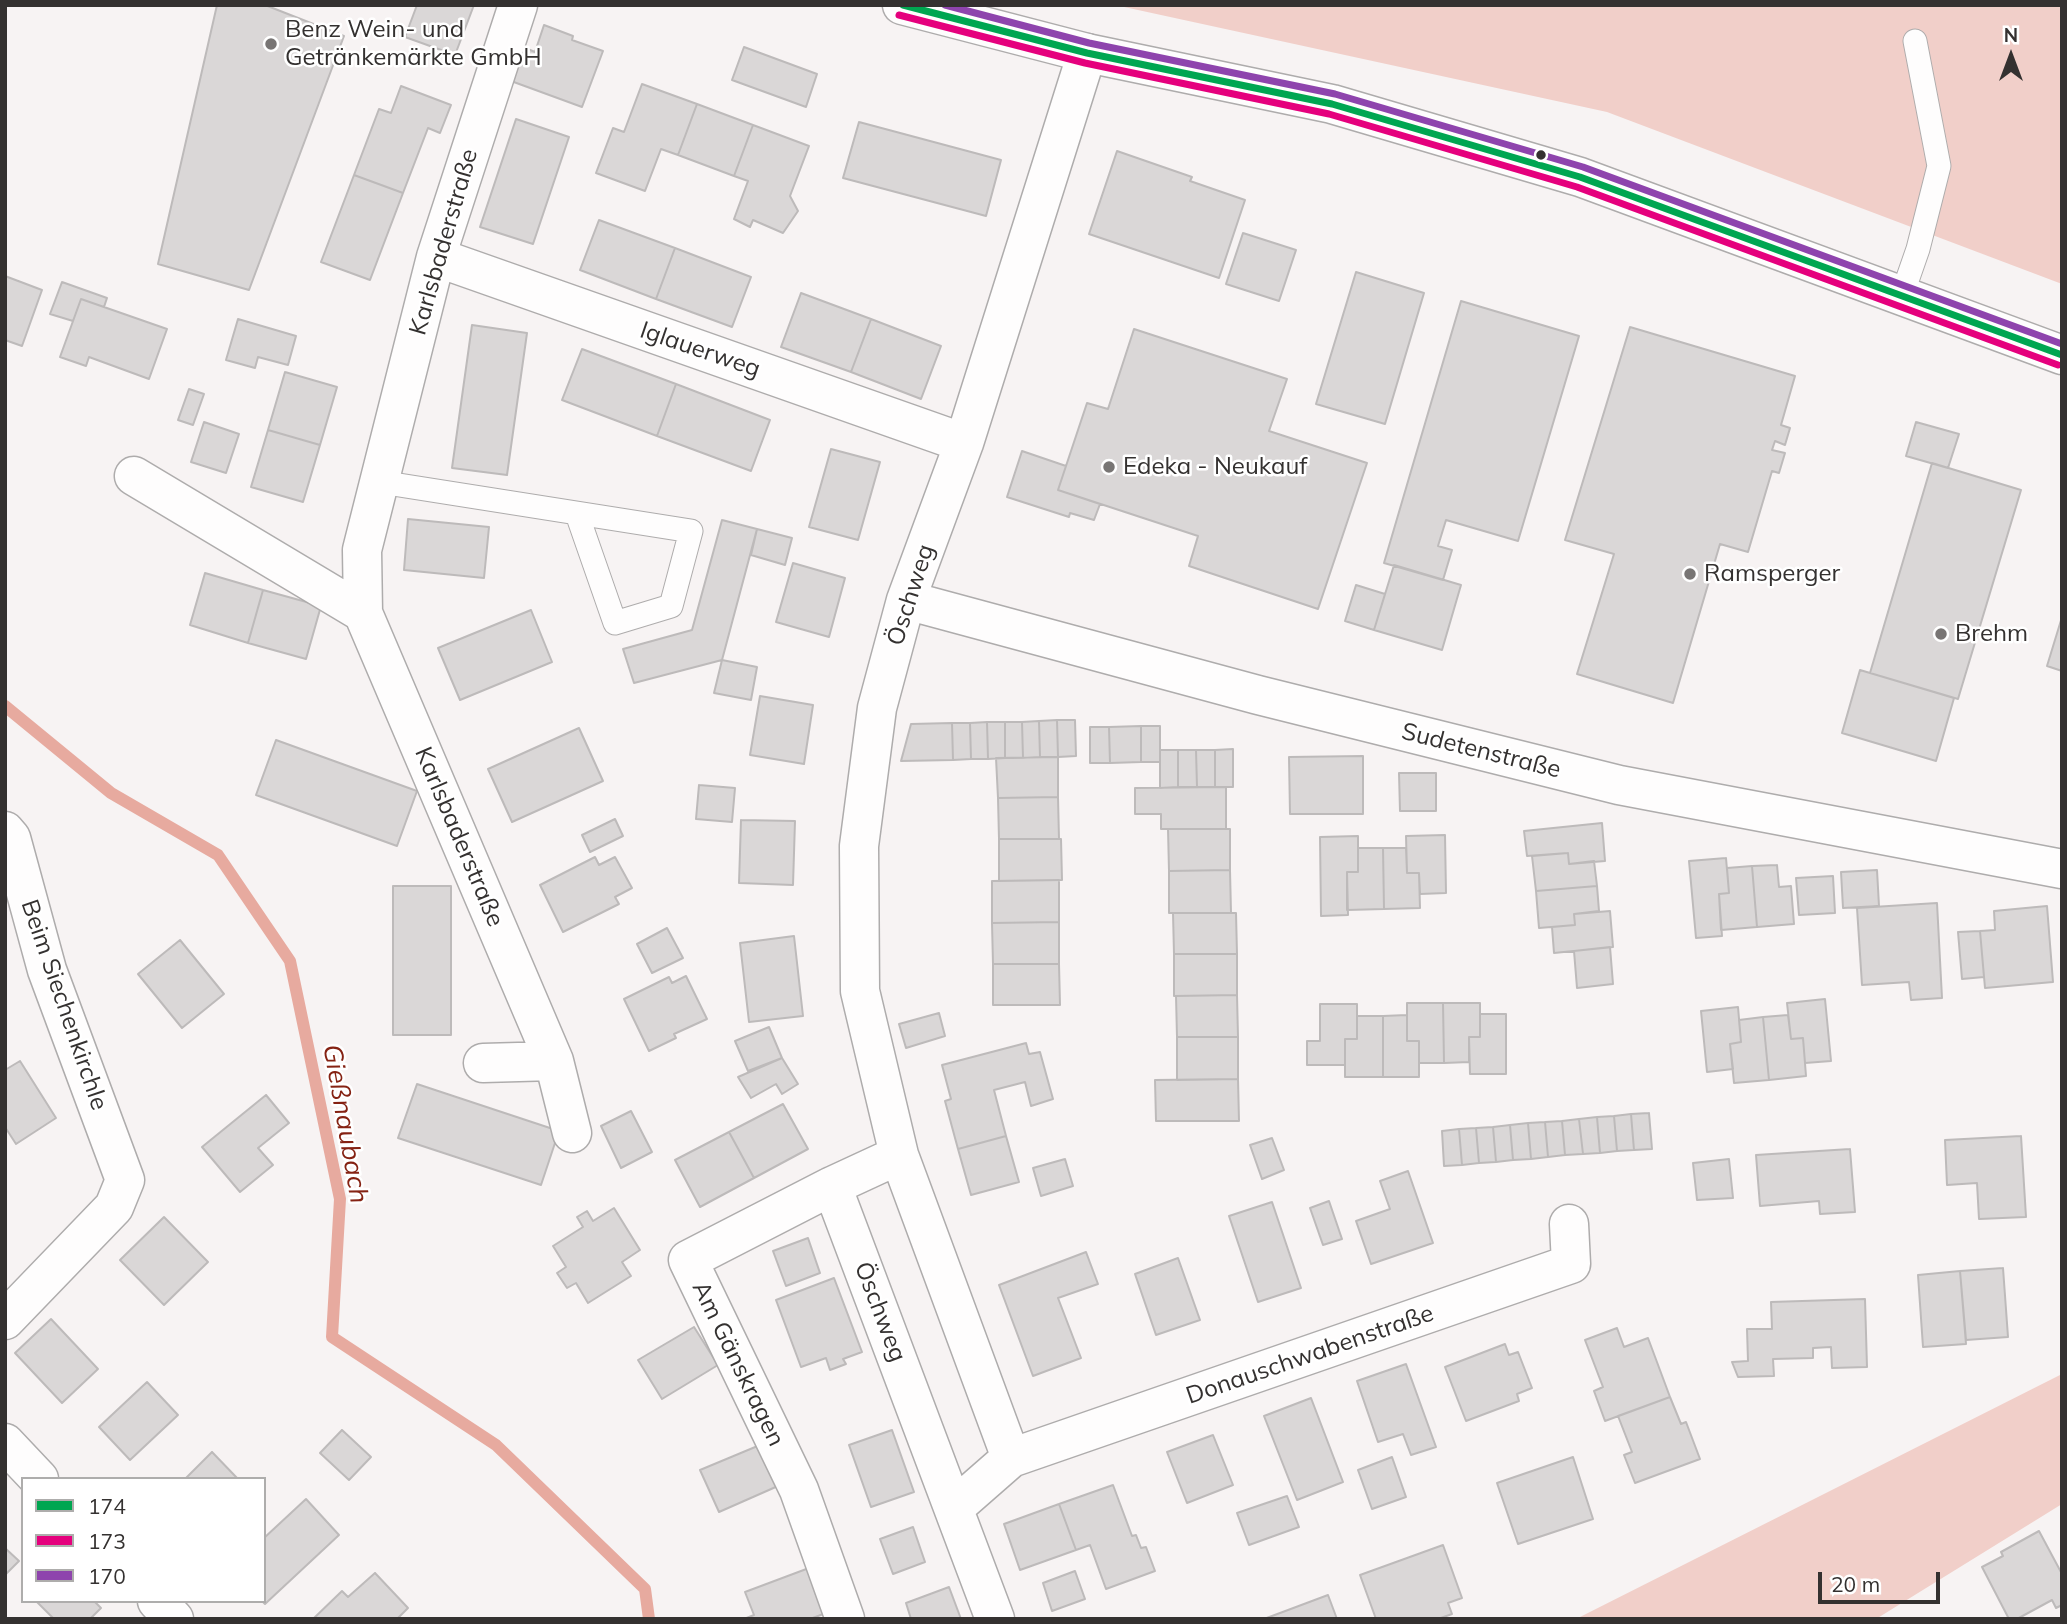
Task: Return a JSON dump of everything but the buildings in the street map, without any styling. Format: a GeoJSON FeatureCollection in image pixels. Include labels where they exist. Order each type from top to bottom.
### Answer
{"type":"FeatureCollection","features":[{"type":"Feature","properties":{"kind":"street","name":"Karlsbaderstraße"},"geometry":{"type":"LineString","coordinates":[[518,5],[436,257],[362,550],[363,612],[554,1061],[572,1133]]}},
{"type":"Feature","properties":{"kind":"street"},"geometry":{"type":"LineString","coordinates":[[902,5],[1087,53],[1332,104],[1580,177],[2062,355]]}},
{"type":"Feature","properties":{"kind":"street","name":"Öschweg"},"geometry":{"type":"LineString","coordinates":[[1011,1458],[899,1155],[860,991],[859,846],[877,708],[906,600],[964,443],[1087,53]]}},
{"type":"Feature","properties":{"kind":"street","name":"Iglauerweg"},"geometry":{"type":"LineString","coordinates":[[436,257],[964,443]]}},
{"type":"Feature","properties":{"kind":"street"},"geometry":{"type":"LineString","coordinates":[[134,476],[363,612]]}},
{"type":"Feature","properties":{"kind":"street","name":"Sudetenstraße"},"geometry":{"type":"LineString","coordinates":[[906,600],[1258,695],[1619,785],[2062,869]]}},
{"type":"Feature","properties":{"kind":"street","name":"Beim Siechenkirchle"},"geometry":{"type":"LineString","coordinates":[[5,831],[11,838],[47,970],[125,1180],[114,1206],[5,1320]]}},
{"type":"Feature","properties":{"kind":"street"},"geometry":{"type":"LineString","coordinates":[[484,1063],[554,1061]]}},
{"type":"Feature","properties":{"kind":"street"},"geometry":{"type":"LineString","coordinates":[[832,1186],[899,1155]]}},
{"type":"Feature","properties":{"kind":"street","name":"Öschweg"},"geometry":{"type":"LineString","coordinates":[[832,1186],[995,1619]]}},
{"type":"Feature","properties":{"kind":"street","name":"Am Gänskragen"},"geometry":{"type":"LineString","coordinates":[[832,1186],[688,1260],[799,1490],[845,1619]]}},
{"type":"Feature","properties":{"kind":"street","name":"Donauschwabenstraße"},"geometry":{"type":"LineString","coordinates":[[1011,1458],[1571,1265],[1569,1224]]}},
{"type":"Feature","properties":{"kind":"street"},"geometry":{"type":"LineString","coordinates":[[5,1443],[37,1477]]}},
{"type":"Feature","properties":{"kind":"street"},"geometry":{"type":"LineString","coordinates":[[955,1507],[1011,1458]]}},
{"type":"Feature","properties":{"kind":"street"},"geometry":{"type":"LineString","coordinates":[[159,1603],[174,1619]]}},
{"type":"Feature","properties":{"kind":"lane"},"geometry":{"type":"LineString","coordinates":[[1902,295],[1918,249],[1939,166],[1915,41]]}},
{"type":"Feature","properties":{"kind":"lane"},"geometry":{"type":"LineString","coordinates":[[380,482],[691,531],[671,606],[615,623],[577,514]]}},
{"type":"Feature","properties":{"kind":"shaded area"},"geometry":{"type":"Polygon","coordinates":[[[1115,5],[2062,5],[2062,284],[1607,112],[1115,5]]]}},
{"type":"Feature","properties":{"kind":"shaded area"},"geometry":{"type":"Polygon","coordinates":[[[2062,1374],[2062,1504],[1876,1619],[1576,1619],[2062,1374]]]}},
{"type":"Feature","properties":{"kind":"waterway","name":"Gießnaubach"},"geometry":{"type":"LineString","coordinates":[[5,706],[111,793],[218,855],[290,961],[340,1199],[332,1337],[496,1445],[645,1589],[649,1619]]}},
{"type":"Feature","properties":{"kind":"transit line","name":"174"},"geometry":{"type":"LineString","coordinates":[[903,5],[1087,53],[1332,104],[1580,177],[2062,355]]}},
{"type":"Feature","properties":{"kind":"transit line","name":"170"},"geometry":{"type":"LineString","coordinates":[[945,5],[1089,43],[1335,94],[1583,167],[2062,344]]}},
{"type":"Feature","properties":{"kind":"transit line","name":"173"},"geometry":{"type":"LineString","coordinates":[[899,15],[1085,63],[1329,114],[1577,187],[2058,365]]}},
{"type":"Feature","properties":{"kind":"place","name":"Benz Wein- und Getränkemärkte GmbH"},"geometry":{"type":"Point","coordinates":[271,44]}},
{"type":"Feature","properties":{"kind":"place","name":"Edeka - Neukauf"},"geometry":{"type":"Point","coordinates":[1109,467]}},
{"type":"Feature","properties":{"kind":"place","name":"Ramsperger"},"geometry":{"type":"Point","coordinates":[1690,574]}},
{"type":"Feature","properties":{"kind":"place","name":"Brehm"},"geometry":{"type":"Point","coordinates":[1941,634]}}]}
